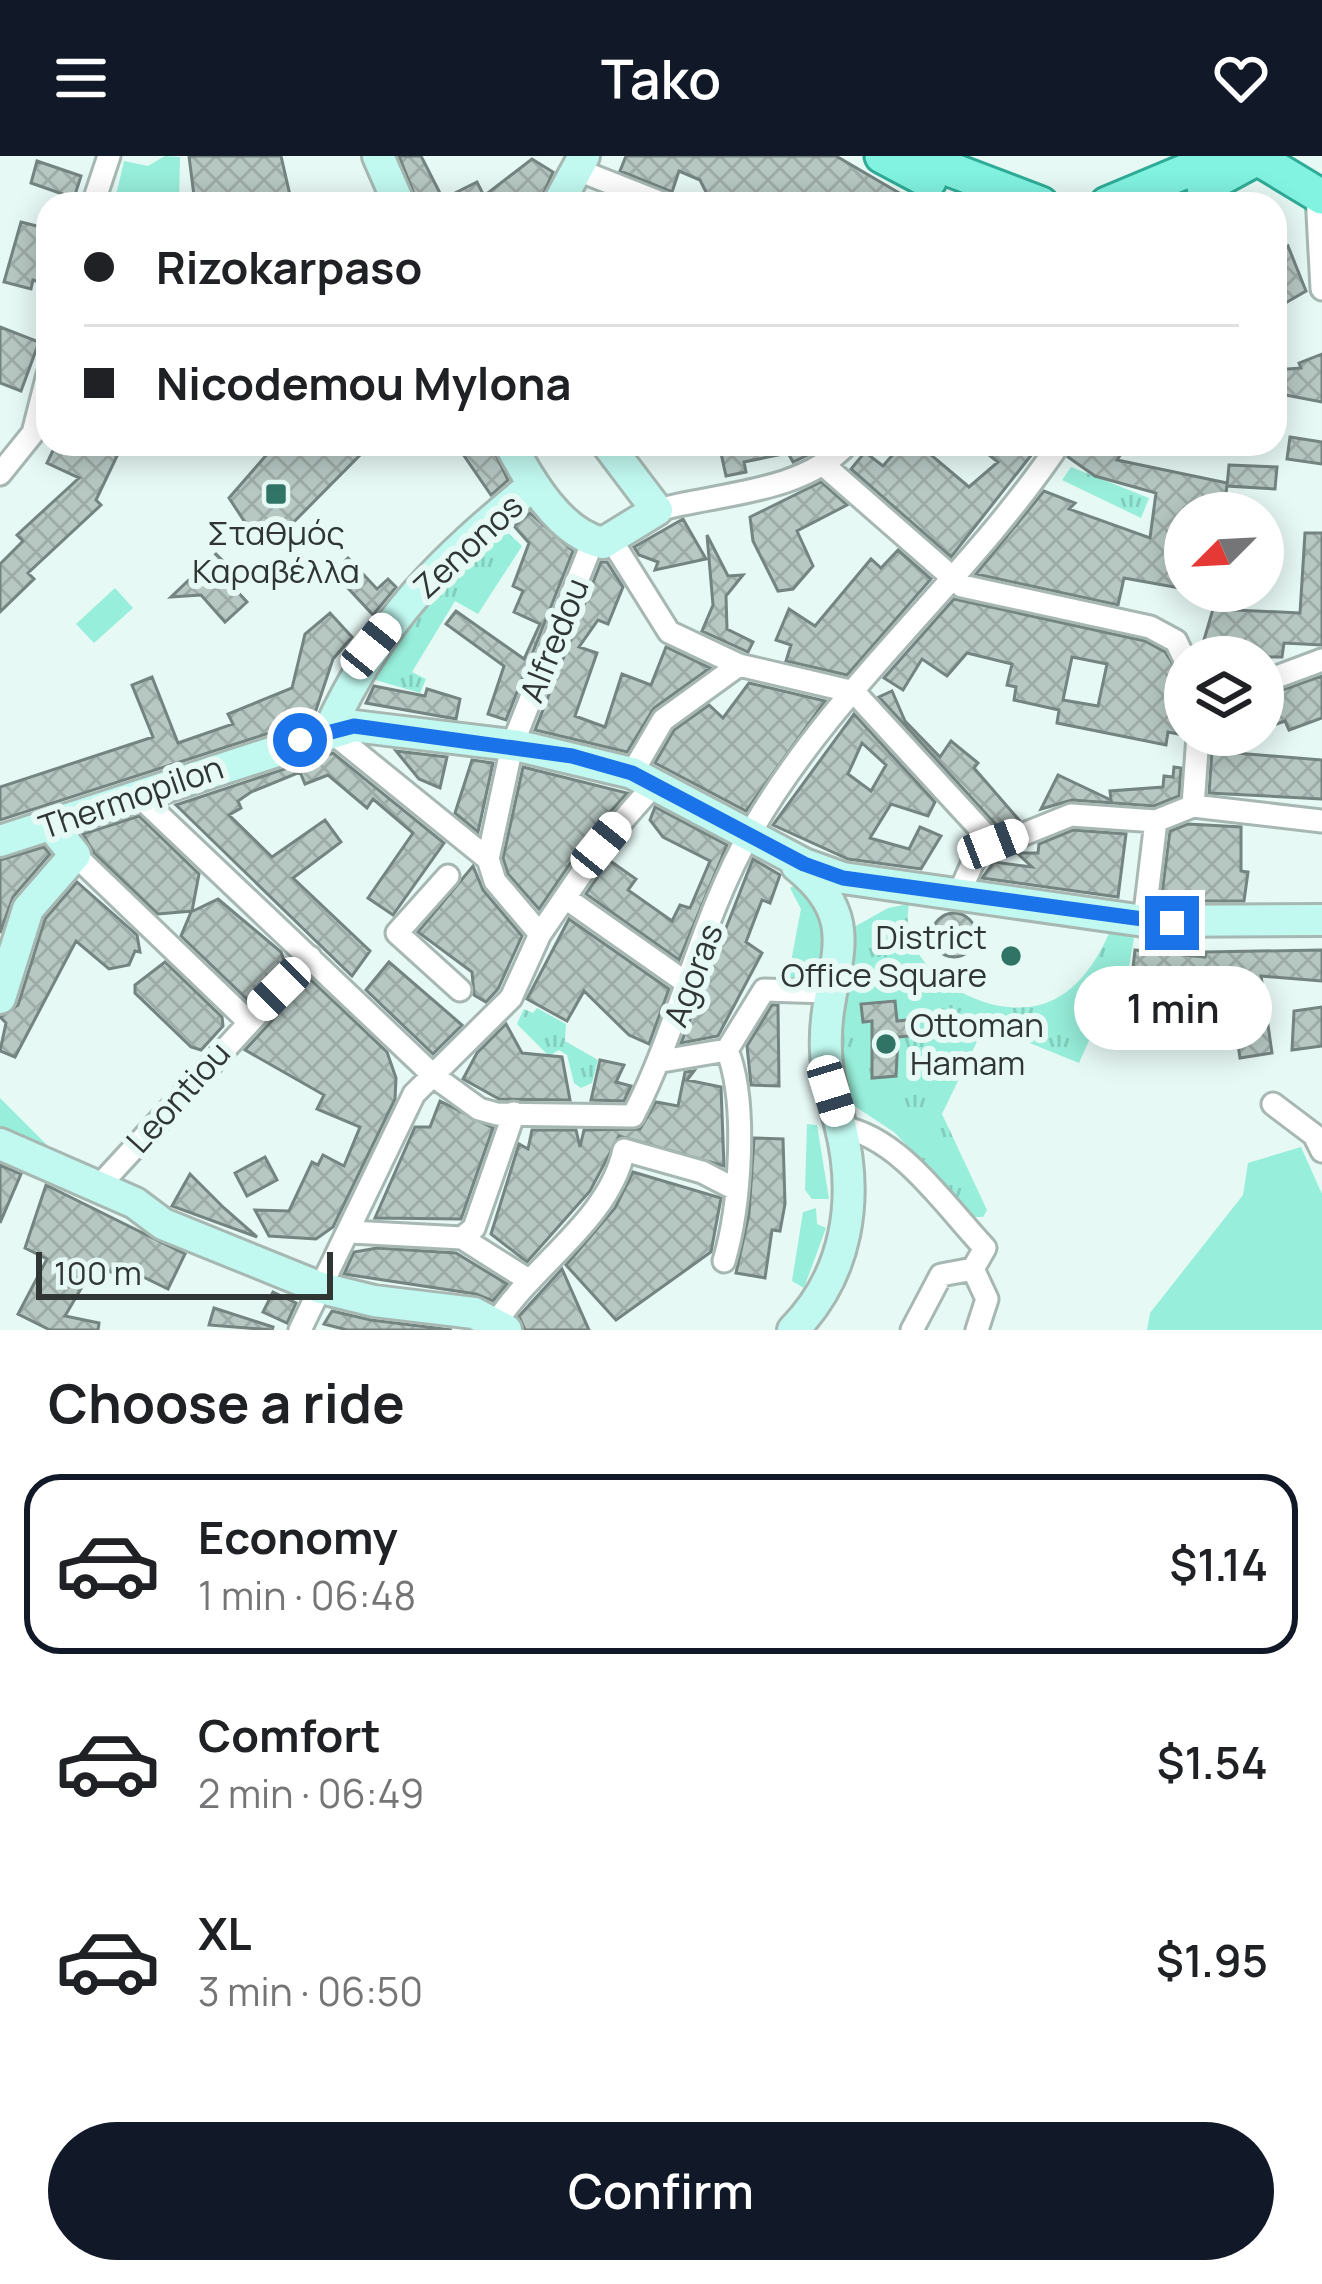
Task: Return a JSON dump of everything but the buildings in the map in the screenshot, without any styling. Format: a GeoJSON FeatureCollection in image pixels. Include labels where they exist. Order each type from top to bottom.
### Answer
{"type":"FeatureCollection","features":[{"type":"Feature","properties":{"kind":"main road"},"geometry":{"type":"LineString","coordinates":[[882,156],[956,192]]}},
{"type":"Feature","properties":{"kind":"main road"},"geometry":{"type":"LineString","coordinates":[[915,156],[997,192]]}},
{"type":"Feature","properties":{"kind":"main road"},"geometry":{"type":"LineString","coordinates":[[1136,192],[1222,156]]}},
{"type":"Feature","properties":{"kind":"main road"},"geometry":{"type":"LineString","coordinates":[[1292,156],[1320,189]]}},
{"type":"Feature","properties":{"kind":"main road"},"geometry":{"type":"LineString","coordinates":[[1187,192],[1257,157],[1320,189]]}},
{"type":"Feature","properties":{"kind":"street"},"geometry":{"type":"LineString","coordinates":[[97,192],[109,156]]}},
{"type":"Feature","properties":{"kind":"street"},"geometry":{"type":"LineString","coordinates":[[378,156],[394,192]]}},
{"type":"Feature","properties":{"kind":"street"},"geometry":{"type":"LineString","coordinates":[[565,192],[581,163],[640,192]]}},
{"type":"Feature","properties":{"kind":"street"},"geometry":{"type":"LineString","coordinates":[[1320,189],[1322,289]]}},
{"type":"Feature","properties":{"kind":"street"},"geometry":{"type":"LineString","coordinates":[[0,474],[33,434],[36,422]]}},
{"type":"Feature","properties":{"kind":"street"},"geometry":{"type":"LineString","coordinates":[[519,456],[533,485],[565,520],[603,541],[659,623],[739,665],[854,692],[993,844]]}},
{"type":"Feature","properties":{"kind":"street"},"geometry":{"type":"LineString","coordinates":[[523,456],[564,508],[588,527],[607,532],[632,516],[632,495],[601,456]]}},
{"type":"Feature","properties":{"kind":"street"},"geometry":{"type":"LineString","coordinates":[[617,456],[657,510]]}},
{"type":"Feature","properties":{"kind":"street"},"geometry":{"type":"LineString","coordinates":[[603,541],[657,510],[791,481],[826,467],[836,456]]}},
{"type":"Feature","properties":{"kind":"street","name":"Agoras"},"geometry":{"type":"LineString","coordinates":[[514,1113],[633,1116],[662,1061],[750,832],[854,692],[1049,456]]}},
{"type":"Feature","properties":{"kind":"street"},"geometry":{"type":"LineString","coordinates":[[826,467],[962,586],[1150,627],[1167,636]]}},
{"type":"Feature","properties":{"kind":"street","name":"Zenonos"},"geometry":{"type":"LineString","coordinates":[[329,730],[362,659],[395,616],[458,551],[533,485]]}},
{"type":"Feature","properties":{"kind":"street","name":"Alfredou"},"geometry":{"type":"LineString","coordinates":[[488,859],[512,746],[603,541]]}},
{"type":"Feature","properties":{"kind":"street"},"geometry":{"type":"LineString","coordinates":[[1284,674],[1322,660]]}},
{"type":"Feature","properties":{"kind":"street"},"geometry":{"type":"LineString","coordinates":[[300,1330],[414,1094],[511,998],[540,934],[642,780],[663,720],[739,665]]}},
{"type":"Feature","properties":{"kind":"street","name":"Thermopilon"},"geometry":{"type":"LineString","coordinates":[[0,841],[329,730],[354,726],[512,746],[642,780],[778,850]]}},
{"type":"Feature","properties":{"kind":"street"},"geometry":{"type":"LineString","coordinates":[[329,730],[488,859],[495,880],[540,934]]}},
{"type":"Feature","properties":{"kind":"street"},"geometry":{"type":"LineString","coordinates":[[1193,806],[1197,756]]}},
{"type":"Feature","properties":{"kind":"street"},"geometry":{"type":"LineString","coordinates":[[140,797],[435,1078],[479,1109],[514,1113],[474,1228],[462,1238]]}},
{"type":"Feature","properties":{"kind":"street"},"geometry":{"type":"LineString","coordinates":[[958,896],[977,853],[1071,815],[1156,821],[1193,806],[1322,821]]}},
{"type":"Feature","properties":{"kind":"street"},"geometry":{"type":"LineString","coordinates":[[1144,921],[1156,821]]}},
{"type":"Feature","properties":{"kind":"street"},"geometry":{"type":"LineString","coordinates":[[51,825],[74,856],[248,1021]]}},
{"type":"Feature","properties":{"kind":"street"},"geometry":{"type":"LineString","coordinates":[[778,850],[843,878],[1144,921],[1199,925],[1322,920]]}},
{"type":"Feature","properties":{"kind":"street"},"geometry":{"type":"LineString","coordinates":[[778,850],[807,874],[837,911],[839,947]]}},
{"type":"Feature","properties":{"kind":"street"},"geometry":{"type":"LineString","coordinates":[[0,998],[28,909],[74,856]]}},
{"type":"Feature","properties":{"kind":"street"},"geometry":{"type":"LineString","coordinates":[[448,876],[397,933],[492,1019]]}},
{"type":"Feature","properties":{"kind":"street"},"geometry":{"type":"LineString","coordinates":[[793,1330],[826,1288],[847,1230],[850,1200],[842,1127],[826,1059],[826,992],[854,917],[900,889]]}},
{"type":"Feature","properties":{"kind":"street"},"geometry":{"type":"LineString","coordinates":[[567,899],[688,984]]}},
{"type":"Feature","properties":{"kind":"street","name":"Leontiou"},"geometry":{"type":"LineString","coordinates":[[99,1186],[310,957]]}},
{"type":"Feature","properties":{"kind":"street"},"geometry":{"type":"LineString","coordinates":[[662,1061],[727,1050],[764,990],[826,992]]}},
{"type":"Feature","properties":{"kind":"street"},"geometry":{"type":"LineString","coordinates":[[724,1261],[737,1190],[735,1072],[727,1050]]}},
{"type":"Feature","properties":{"kind":"street"},"geometry":{"type":"LineString","coordinates":[[1273,1104],[1314,1135],[1322,1151]]}},
{"type":"Feature","properties":{"kind":"street"},"geometry":{"type":"LineString","coordinates":[[842,1127],[864,1131],[886,1145],[986,1248],[973,1269],[941,1275],[913,1330]]}},
{"type":"Feature","properties":{"kind":"street"},"geometry":{"type":"LineString","coordinates":[[0,1144],[99,1186],[163,1223],[321,1288],[374,1301],[474,1313],[501,1327],[518,1288],[530,1280],[620,1172],[624,1150],[702,1172],[737,1190]]}},
{"type":"Feature","properties":{"kind":"street"},"geometry":{"type":"LineString","coordinates":[[351,1232],[462,1238],[530,1280]]}},
{"type":"Feature","properties":{"kind":"street"},"geometry":{"type":"LineString","coordinates":[[973,1269],[987,1299],[977,1330]]}},
{"type":"Feature","properties":{"kind":"green space"},"geometry":{"type":"Polygon","coordinates":[[[165,156],[180,157],[179,192],[117,192],[124,161],[148,166],[165,156]]]}},
{"type":"Feature","properties":{"kind":"green space"},"geometry":{"type":"Polygon","coordinates":[[[1071,467],[1149,498],[1141,518],[1062,480],[1071,467]]]}},
{"type":"Feature","properties":{"kind":"green space"},"geometry":{"type":"Polygon","coordinates":[[[504,529],[522,546],[478,614],[455,601],[412,672],[426,679],[420,693],[369,678],[387,643],[400,639],[436,594],[504,529]]]}},
{"type":"Feature","properties":{"kind":"green space"},"geometry":{"type":"Polygon","coordinates":[[[115,588],[133,608],[94,643],[76,624],[115,588]]]}},
{"type":"Feature","properties":{"kind":"green space"},"geometry":{"type":"Polygon","coordinates":[[[799,883],[826,921],[821,981],[787,983],[801,909],[790,888],[799,883]]]}},
{"type":"Feature","properties":{"kind":"green space"},"geometry":{"type":"Polygon","coordinates":[[[909,904],[909,928],[916,950],[950,985],[972,997],[1020,1008],[1055,999],[1084,975],[1110,931],[1134,938],[1125,990],[1188,994],[1185,1007],[1198,1009],[1185,1045],[1105,1005],[1079,1063],[985,1025],[942,1114],[987,1210],[983,1217],[975,1217],[894,1132],[856,1107],[845,1090],[837,990],[854,927],[888,908],[909,904]]]}},
{"type":"Feature","properties":{"kind":"green space"},"geometry":{"type":"Polygon","coordinates":[[[537,1008],[566,1024],[565,1041],[598,1060],[592,1083],[581,1088],[574,1083],[567,1055],[559,1050],[549,1056],[517,1024],[524,1009],[533,1013],[537,1008]]]}},
{"type":"Feature","properties":{"kind":"green space"},"geometry":{"type":"Polygon","coordinates":[[[0,1098],[63,1161],[0,1132],[0,1098]]]}},
{"type":"Feature","properties":{"kind":"green space"},"geometry":{"type":"Polygon","coordinates":[[[807,1124],[817,1125],[829,1199],[812,1199],[805,1190],[807,1124]]]}},
{"type":"Feature","properties":{"kind":"green space"},"geometry":{"type":"Polygon","coordinates":[[[1301,1147],[1322,1194],[1322,1330],[1147,1330],[1150,1313],[1243,1195],[1248,1163],[1301,1147]]]}},
{"type":"Feature","properties":{"kind":"green space"},"geometry":{"type":"Polygon","coordinates":[[[816,1208],[817,1224],[826,1228],[804,1288],[792,1281],[803,1212],[816,1208]]]}},
{"type":"Feature","properties":{"kind":"place","name":"Σταθμός Καραβέλλα"},"geometry":{"type":"Point","coordinates":[276,494]}},
{"type":"Feature","properties":{"kind":"place","name":"District Office Square"},"geometry":{"type":"Point","coordinates":[1011,956]}},
{"type":"Feature","properties":{"kind":"place","name":"Ottoman Hamam"},"geometry":{"type":"Point","coordinates":[886,1044]}},
{"type":"Feature","properties":{"kind":"route"},"geometry":{"type":"LineString","coordinates":[[300,740],[354,726],[572,756],[632,773],[804,864],[843,878],[1172,923]]}}]}
